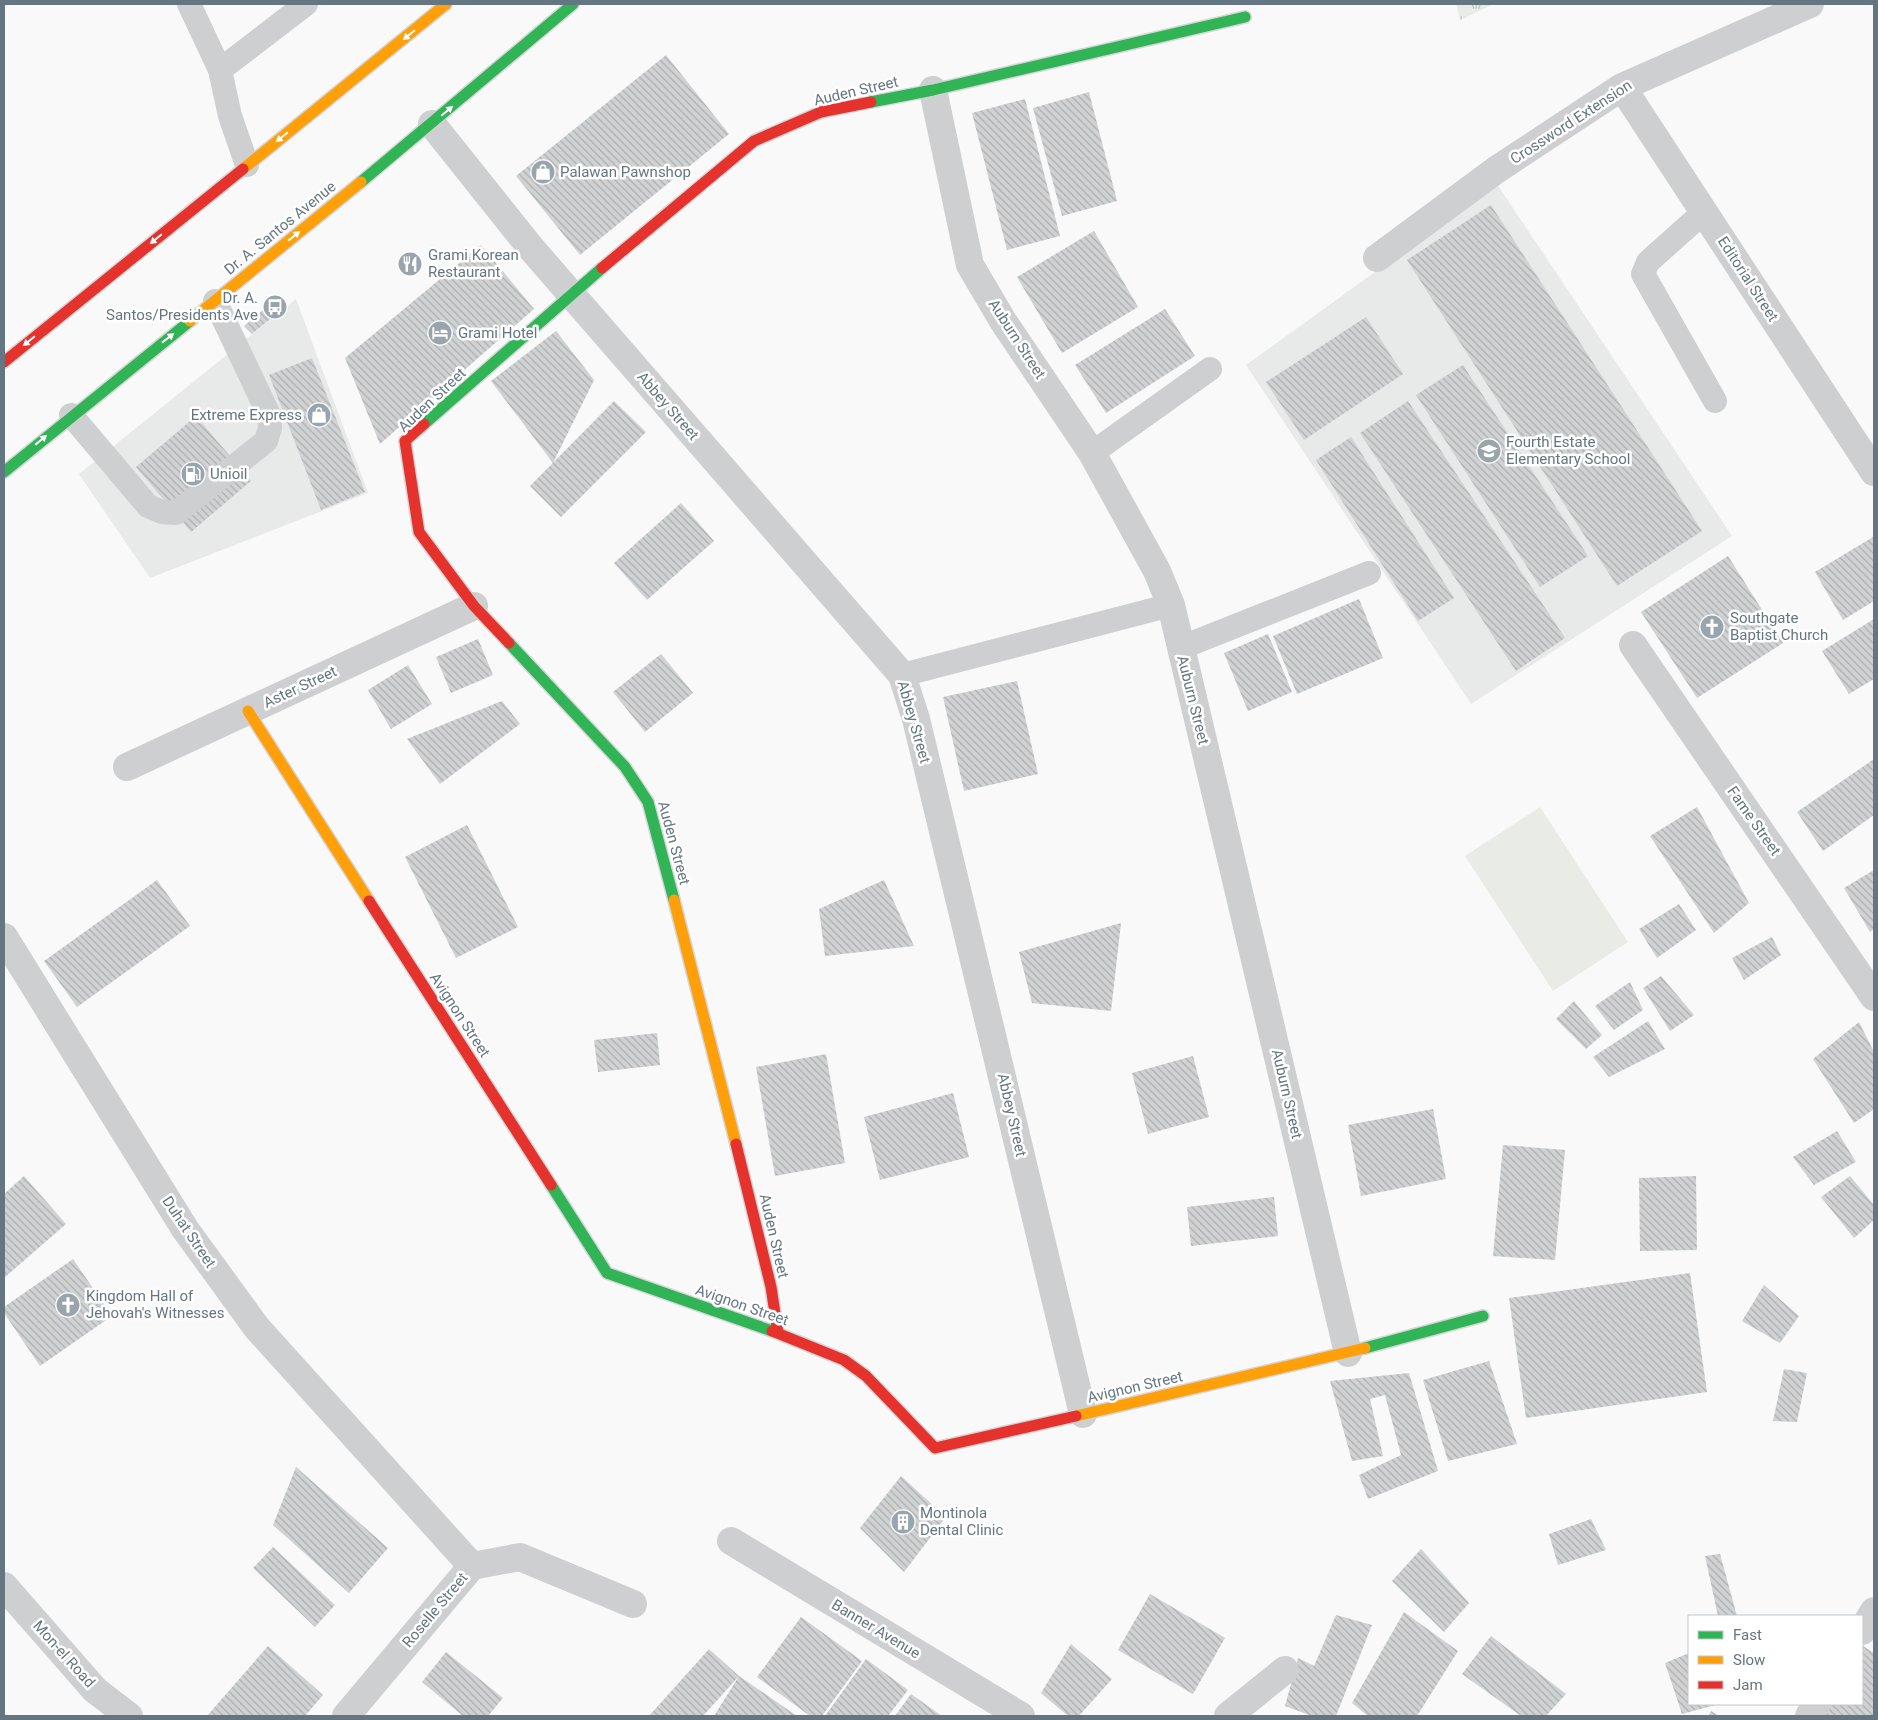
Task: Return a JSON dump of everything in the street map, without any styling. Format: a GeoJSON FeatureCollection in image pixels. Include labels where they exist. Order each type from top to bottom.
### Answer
{"type":"FeatureCollection","features":[{"type":"Feature","properties":{"kind":"street"},"geometry":{"type":"LineString","coordinates":[[4,362],[446,4]]}},
{"type":"Feature","properties":{"kind":"street","name":"Dr. A. Santos Avenue"},"geometry":{"type":"LineString","coordinates":[[4,472],[71,415],[215,301],[432,124],[573,4]]}},
{"type":"Feature","properties":{"kind":"street","name":"Crossword Extension"},"geometry":{"type":"LineString","coordinates":[[1377,258],[1496,170],[1622,87],[1810,4]]}},
{"type":"Feature","properties":{"kind":"street","name":"Auden Street"},"geometry":{"type":"LineString","coordinates":[[778,1333],[770,1287],[726,1101],[648,802],[625,767],[474,606],[419,532],[405,441],[571,294],[754,142],[821,112],[933,90],[1245,16]]}},
{"type":"Feature","properties":{"kind":"street","name":"Editorial Street"},"geometry":{"type":"LineString","coordinates":[[1622,87],[1874,472]]}},
{"type":"Feature","properties":{"kind":"street","name":"Auburn Street"},"geometry":{"type":"LineString","coordinates":[[933,90],[970,265],[1003,320],[1092,453],[1157,571],[1171,605],[1348,1353]]}},
{"type":"Feature","properties":{"kind":"street","name":"Abbey Street"},"geometry":{"type":"LineString","coordinates":[[432,124],[531,248],[902,675],[919,729],[1083,1414]]}},
{"type":"Feature","properties":{"kind":"street","name":"Aster Street"},"geometry":{"type":"LineString","coordinates":[[127,767],[474,606]]}},
{"type":"Feature","properties":{"kind":"street","name":"Fame Street"},"geometry":{"type":"LineString","coordinates":[[1633,645],[1874,997]]}},
{"type":"Feature","properties":{"kind":"street","name":"Avignon Street"},"geometry":{"type":"LineString","coordinates":[[248,711],[607,1273],[778,1333],[844,1360],[866,1376],[935,1448],[1348,1353],[1483,1316]]}},
{"type":"Feature","properties":{"kind":"street","name":"Duhat Street"},"geometry":{"type":"LineString","coordinates":[[4,937],[185,1229],[257,1328],[472,1566]]}},
{"type":"Feature","properties":{"kind":"street","name":"Banner Avenue"},"geometry":{"type":"LineString","coordinates":[[730,1541],[1021,1716]]}},
{"type":"Feature","properties":{"kind":"street","name":"Roselle Street"},"geometry":{"type":"LineString","coordinates":[[346,1716],[472,1566],[520,1557],[634,1604]]}},
{"type":"Feature","properties":{"kind":"street","name":"Mon-el Road"},"geometry":{"type":"LineString","coordinates":[[4,1586],[96,1690],[129,1716]]}},
{"type":"Feature","properties":{"kind":"street"},"geometry":{"type":"LineString","coordinates":[[1863,1629],[1874,1611]]}},
{"type":"Feature","properties":{"kind":"street"},"geometry":{"type":"LineString","coordinates":[[1228,1716],[1285,1670]]}},
{"type":"Feature","properties":{"kind":"street"},"geometry":{"type":"LineString","coordinates":[[1809,1716],[1816,1705]]}},
{"type":"Feature","properties":{"kind":"lane"},"geometry":{"type":"LineString","coordinates":[[189,4],[220,70],[230,116],[246,165]]}},
{"type":"Feature","properties":{"kind":"lane"},"geometry":{"type":"LineString","coordinates":[[220,70],[306,4]]}},
{"type":"Feature","properties":{"kind":"lane"},"geometry":{"type":"LineString","coordinates":[[1704,212],[1648,262],[1643,274],[1716,401]]}},
{"type":"Feature","properties":{"kind":"lane"},"geometry":{"type":"LineString","coordinates":[[71,415],[148,506],[162,512],[176,513],[266,441],[270,428],[269,415],[215,301]]}},
{"type":"Feature","properties":{"kind":"lane"},"geometry":{"type":"LineString","coordinates":[[1092,453],[1210,370]]}},
{"type":"Feature","properties":{"kind":"lane"},"geometry":{"type":"LineString","coordinates":[[1180,648],[1368,573]]}},
{"type":"Feature","properties":{"kind":"lane"},"geometry":{"type":"LineString","coordinates":[[902,675],[1171,605]]}},
{"type":"Feature","properties":{"kind":"shaded area","name":"Fourth Estate Elementary School"},"geometry":{"type":"Polygon","coordinates":[[[1497,184],[1732,536],[1471,704],[1246,365],[1497,184]]]}},
{"type":"Feature","properties":{"kind":"shaded area"},"geometry":{"type":"Polygon","coordinates":[[[296,299],[368,493],[150,578],[79,474],[296,299]]]}},
{"type":"Feature","properties":{"kind":"green space"},"geometry":{"type":"Polygon","coordinates":[[[1456,4],[1494,4],[1460,20],[1456,4]]]}},
{"type":"Feature","properties":{"kind":"green space"},"geometry":{"type":"Polygon","coordinates":[[[1540,807],[1628,942],[1553,991],[1465,856],[1540,807]]]}},
{"type":"Feature","properties":{"kind":"building"},"geometry":{"type":"Polygon","coordinates":[[[666,55],[729,134],[580,255],[516,176],[666,55]]]}},
{"type":"Feature","properties":{"kind":"building"},"geometry":{"type":"Polygon","coordinates":[[[1089,92],[1117,201],[1062,216],[1033,108],[1089,92]]]}},
{"type":"Feature","properties":{"kind":"building"},"geometry":{"type":"Polygon","coordinates":[[[1025,99],[1060,236],[1007,250],[972,113],[1025,99]]]}},
{"type":"Feature","properties":{"kind":"building"},"geometry":{"type":"Polygon","coordinates":[[[1491,205],[1702,531],[1617,586],[1407,260],[1491,205]]]}},
{"type":"Feature","properties":{"kind":"building"},"geometry":{"type":"Polygon","coordinates":[[[1094,231],[1138,307],[1062,353],[1017,277],[1094,231]]]}},
{"type":"Feature","properties":{"kind":"building","name":"Grami Hotel"},"geometry":{"type":"Polygon","coordinates":[[[481,245],[534,309],[380,444],[345,358],[481,245]]]}},
{"type":"Feature","properties":{"kind":"building"},"geometry":{"type":"Polygon","coordinates":[[[271,303],[279,312],[252,334],[244,326],[271,303]]]}},
{"type":"Feature","properties":{"kind":"building"},"geometry":{"type":"Polygon","coordinates":[[[1165,309],[1195,356],[1106,413],[1075,365],[1165,309]]]}},
{"type":"Feature","properties":{"kind":"building"},"geometry":{"type":"Polygon","coordinates":[[[1366,317],[1403,374],[1304,440],[1266,382],[1366,317]]]}},
{"type":"Feature","properties":{"kind":"building"},"geometry":{"type":"Polygon","coordinates":[[[556,331],[594,380],[553,463],[491,381],[556,331]]]}},
{"type":"Feature","properties":{"kind":"building"},"geometry":{"type":"Polygon","coordinates":[[[312,358],[365,492],[321,510],[269,375],[312,358]]]}},
{"type":"Feature","properties":{"kind":"building"},"geometry":{"type":"Polygon","coordinates":[[[1463,365],[1588,556],[1540,587],[1416,395],[1463,365]]]}},
{"type":"Feature","properties":{"kind":"building"},"geometry":{"type":"Polygon","coordinates":[[[614,401],[646,432],[561,517],[530,486],[614,401]]]}},
{"type":"Feature","properties":{"kind":"building"},"geometry":{"type":"Polygon","coordinates":[[[1408,401],[1565,638],[1516,671],[1360,433],[1408,401]]]}},
{"type":"Feature","properties":{"kind":"building","name":"Unioil"},"geometry":{"type":"Polygon","coordinates":[[[196,416],[251,481],[191,532],[136,467],[196,416]]]}},
{"type":"Feature","properties":{"kind":"building"},"geometry":{"type":"Polygon","coordinates":[[[1351,437],[1454,598],[1418,621],[1316,460],[1351,437]]]}},
{"type":"Feature","properties":{"kind":"building"},"geometry":{"type":"Polygon","coordinates":[[[681,503],[714,541],[647,600],[614,563],[681,503]]]}},
{"type":"Feature","properties":{"kind":"building"},"geometry":{"type":"Polygon","coordinates":[[[1873,537],[1874,601],[1843,620],[1815,572],[1873,537]]]}},
{"type":"Feature","properties":{"kind":"building","name":"Southgate Baptist Church"},"geometry":{"type":"Polygon","coordinates":[[[1728,556],[1783,643],[1697,698],[1641,612],[1728,556]]]}},
{"type":"Feature","properties":{"kind":"building"},"geometry":{"type":"Polygon","coordinates":[[[1359,599],[1383,658],[1297,694],[1273,636],[1359,599]]]}},
{"type":"Feature","properties":{"kind":"building"},"geometry":{"type":"Polygon","coordinates":[[[1874,619],[1874,679],[1849,694],[1822,651],[1874,619]]]}},
{"type":"Feature","properties":{"kind":"building"},"geometry":{"type":"Polygon","coordinates":[[[1268,634],[1292,692],[1248,711],[1224,653],[1268,634]]]}},
{"type":"Feature","properties":{"kind":"building"},"geometry":{"type":"Polygon","coordinates":[[[478,639],[493,675],[451,693],[436,657],[478,639]]]}},
{"type":"Feature","properties":{"kind":"building"},"geometry":{"type":"Polygon","coordinates":[[[661,654],[693,693],[645,732],[613,692],[661,654]]]}},
{"type":"Feature","properties":{"kind":"building"},"geometry":{"type":"Polygon","coordinates":[[[408,665],[432,704],[391,729],[368,690],[408,665]]]}},
{"type":"Feature","properties":{"kind":"building"},"geometry":{"type":"Polygon","coordinates":[[[1017,681],[1038,774],[964,791],[943,697],[1017,681]]]}},
{"type":"Feature","properties":{"kind":"building"},"geometry":{"type":"Polygon","coordinates":[[[502,701],[520,724],[440,784],[407,739],[502,701]]]}},
{"type":"Feature","properties":{"kind":"building"},"geometry":{"type":"Polygon","coordinates":[[[1874,759],[1874,815],[1823,851],[1797,812],[1874,759]]]}},
{"type":"Feature","properties":{"kind":"building"},"geometry":{"type":"Polygon","coordinates":[[[1697,807],[1749,903],[1714,933],[1650,836],[1697,807]]]}},
{"type":"Feature","properties":{"kind":"building"},"geometry":{"type":"Polygon","coordinates":[[[467,825],[518,927],[456,958],[405,857],[467,825]]]}},
{"type":"Feature","properties":{"kind":"building"},"geometry":{"type":"Polygon","coordinates":[[[1874,870],[1874,929],[1870,932],[1844,888],[1874,870]]]}},
{"type":"Feature","properties":{"kind":"building"},"geometry":{"type":"Polygon","coordinates":[[[157,880],[190,926],[77,1007],[44,961],[157,880]]]}},
{"type":"Feature","properties":{"kind":"building"},"geometry":{"type":"Polygon","coordinates":[[[884,880],[914,946],[825,956],[819,909],[884,880]]]}},
{"type":"Feature","properties":{"kind":"building"},"geometry":{"type":"Polygon","coordinates":[[[1679,904],[1696,930],[1657,958],[1639,929],[1679,904]]]}},
{"type":"Feature","properties":{"kind":"building"},"geometry":{"type":"Polygon","coordinates":[[[1121,923],[1111,1011],[1032,1003],[1019,952],[1121,923]]]}},
{"type":"Feature","properties":{"kind":"building"},"geometry":{"type":"Polygon","coordinates":[[[1772,937],[1781,955],[1744,980],[1732,958],[1772,937]]]}},
{"type":"Feature","properties":{"kind":"building"},"geometry":{"type":"Polygon","coordinates":[[[1661,976],[1694,1015],[1670,1031],[1643,988],[1661,976]]]}},
{"type":"Feature","properties":{"kind":"building"},"geometry":{"type":"Polygon","coordinates":[[[1630,982],[1643,1010],[1614,1030],[1595,1006],[1630,982]]]}},
{"type":"Feature","properties":{"kind":"building"},"geometry":{"type":"Polygon","coordinates":[[[1574,1001],[1602,1035],[1586,1049],[1556,1019],[1574,1001]]]}},
{"type":"Feature","properties":{"kind":"building"},"geometry":{"type":"Polygon","coordinates":[[[1648,1021],[1665,1049],[1609,1077],[1593,1057],[1648,1021]]]}},
{"type":"Feature","properties":{"kind":"building"},"geometry":{"type":"Polygon","coordinates":[[[1859,1022],[1874,1052],[1874,1109],[1854,1123],[1813,1059],[1859,1022]]]}},
{"type":"Feature","properties":{"kind":"building"},"geometry":{"type":"Polygon","coordinates":[[[657,1033],[660,1065],[598,1072],[594,1040],[657,1033]]]}},
{"type":"Feature","properties":{"kind":"building"},"geometry":{"type":"Polygon","coordinates":[[[826,1054],[845,1163],[775,1176],[756,1067],[826,1054]]]}},
{"type":"Feature","properties":{"kind":"building"},"geometry":{"type":"Polygon","coordinates":[[[1193,1056],[1209,1117],[1148,1134],[1132,1073],[1193,1056]]]}},
{"type":"Feature","properties":{"kind":"building"},"geometry":{"type":"Polygon","coordinates":[[[953,1093],[969,1157],[880,1180],[864,1117],[953,1093]]]}},
{"type":"Feature","properties":{"kind":"building"},"geometry":{"type":"Polygon","coordinates":[[[1433,1109],[1446,1179],[1361,1196],[1348,1125],[1433,1109]]]}},
{"type":"Feature","properties":{"kind":"building"},"geometry":{"type":"Polygon","coordinates":[[[1837,1131],[1856,1162],[1814,1185],[1793,1157],[1837,1131]]]}},
{"type":"Feature","properties":{"kind":"building"},"geometry":{"type":"Polygon","coordinates":[[[1503,1145],[1565,1150],[1555,1260],[1493,1256],[1503,1145]]]}},
{"type":"Feature","properties":{"kind":"building"},"geometry":{"type":"Polygon","coordinates":[[[24,1176],[66,1224],[4,1278],[4,1194],[24,1176]]]}},
{"type":"Feature","properties":{"kind":"building"},"geometry":{"type":"Polygon","coordinates":[[[1696,1176],[1697,1250],[1640,1251],[1639,1178],[1696,1176]]]}},
{"type":"Feature","properties":{"kind":"building"},"geometry":{"type":"Polygon","coordinates":[[[1850,1176],[1874,1205],[1874,1220],[1854,1238],[1821,1197],[1850,1176]]]}},
{"type":"Feature","properties":{"kind":"building"},"geometry":{"type":"Polygon","coordinates":[[[1274,1197],[1278,1236],[1191,1246],[1187,1207],[1274,1197]]]}},
{"type":"Feature","properties":{"kind":"building"},"geometry":{"type":"Polygon","coordinates":[[[73,1259],[112,1316],[40,1366],[4,1313],[4,1307],[73,1259]]]}},
{"type":"Feature","properties":{"kind":"building"},"geometry":{"type":"Polygon","coordinates":[[[1690,1273],[1707,1392],[1526,1418],[1509,1298],[1690,1273]]]}},
{"type":"Feature","properties":{"kind":"building"},"geometry":{"type":"Polygon","coordinates":[[[1764,1285],[1799,1316],[1780,1343],[1742,1321],[1764,1285]]]}},
{"type":"Feature","properties":{"kind":"building"},"geometry":{"type":"Polygon","coordinates":[[[1489,1361],[1517,1444],[1448,1461],[1423,1380],[1489,1361]]]}},
{"type":"Feature","properties":{"kind":"building"},"geometry":{"type":"Polygon","coordinates":[[[1784,1369],[1807,1373],[1797,1422],[1773,1421],[1784,1369]]]}},
{"type":"Feature","properties":{"kind":"building"},"geometry":{"type":"Polygon","coordinates":[[[1409,1373],[1438,1471],[1368,1499],[1359,1475],[1401,1455],[1385,1395],[1370,1399],[1383,1456],[1352,1461],[1330,1381],[1409,1373]]]}},
{"type":"Feature","properties":{"kind":"building"},"geometry":{"type":"Polygon","coordinates":[[[296,1467],[388,1548],[349,1593],[273,1525],[296,1467]]]}},
{"type":"Feature","properties":{"kind":"building","name":"Montinola Dental Clinic"},"geometry":{"type":"Polygon","coordinates":[[[901,1476],[946,1517],[904,1572],[860,1528],[901,1476]]]}},
{"type":"Feature","properties":{"kind":"building"},"geometry":{"type":"Polygon","coordinates":[[[1591,1519],[1606,1550],[1558,1565],[1549,1534],[1591,1519]]]}},
{"type":"Feature","properties":{"kind":"building"},"geometry":{"type":"Polygon","coordinates":[[[273,1547],[335,1605],[315,1627],[253,1568],[273,1547]]]}},
{"type":"Feature","properties":{"kind":"building"},"geometry":{"type":"Polygon","coordinates":[[[1421,1549],[1469,1603],[1444,1632],[1392,1581],[1421,1549]]]}},
{"type":"Feature","properties":{"kind":"building"},"geometry":{"type":"Polygon","coordinates":[[[1720,1554],[1737,1615],[1718,1615],[1705,1556],[1720,1554]]]}},
{"type":"Feature","properties":{"kind":"building"},"geometry":{"type":"Polygon","coordinates":[[[1150,1594],[1225,1638],[1193,1694],[1118,1650],[1150,1594]]]}},
{"type":"Feature","properties":{"kind":"building"},"geometry":{"type":"Polygon","coordinates":[[[1404,1612],[1458,1651],[1417,1716],[1368,1716],[1352,1703],[1404,1612]]]}},
{"type":"Feature","properties":{"kind":"building"},"geometry":{"type":"Polygon","coordinates":[[[1336,1615],[1372,1625],[1336,1716],[1312,1716],[1285,1706],[1298,1658],[1314,1666],[1336,1615]]]}},
{"type":"Feature","properties":{"kind":"building"},"geometry":{"type":"Polygon","coordinates":[[[801,1617],[862,1661],[822,1716],[810,1716],[757,1677],[801,1617]]]}},
{"type":"Feature","properties":{"kind":"building"},"geometry":{"type":"Polygon","coordinates":[[[1491,1636],[1566,1694],[1546,1716],[1521,1716],[1462,1674],[1491,1636]]]}},
{"type":"Feature","properties":{"kind":"building"},"geometry":{"type":"Polygon","coordinates":[[[1071,1644],[1112,1679],[1079,1716],[1068,1716],[1041,1693],[1071,1644]]]}},
{"type":"Feature","properties":{"kind":"building"},"geometry":{"type":"Polygon","coordinates":[[[268,1646],[323,1695],[305,1716],[207,1716],[268,1646]]]}},
{"type":"Feature","properties":{"kind":"building"},"geometry":{"type":"Polygon","coordinates":[[[1863,1646],[1874,1653],[1874,1716],[1822,1716],[1828,1705],[1863,1705],[1863,1646]]]}},
{"type":"Feature","properties":{"kind":"building"},"geometry":{"type":"Polygon","coordinates":[[[709,1649],[739,1676],[703,1716],[649,1716],[709,1649]]]}},
{"type":"Feature","properties":{"kind":"building"},"geometry":{"type":"Polygon","coordinates":[[[446,1652],[503,1698],[488,1716],[463,1716],[422,1682],[446,1652]]]}},
{"type":"Feature","properties":{"kind":"building"},"geometry":{"type":"Polygon","coordinates":[[[1688,1653],[1688,1705],[1715,1705],[1682,1714],[1665,1663],[1688,1653]]]}},
{"type":"Feature","properties":{"kind":"building"},"geometry":{"type":"Polygon","coordinates":[[[866,1659],[908,1690],[888,1716],[825,1716],[866,1659]]]}},
{"type":"Feature","properties":{"kind":"building"},"geometry":{"type":"Polygon","coordinates":[[[739,1676],[797,1716],[714,1716],[739,1676]]]}},
{"type":"Feature","properties":{"kind":"building"},"geometry":{"type":"Polygon","coordinates":[[[911,1694],[942,1716],[895,1716],[911,1694]]]}},
{"type":"Feature","properties":{"kind":"building"},"geometry":{"type":"Polygon","coordinates":[[[1711,1711],[1719,1716],[1708,1716],[1711,1711]]]}},
{"type":"Feature","properties":{"kind":"traffic: fast"},"geometry":{"type":"LineString","coordinates":[[361,182],[573,4]]}},
{"type":"Feature","properties":{"kind":"traffic: fast"},"geometry":{"type":"LineString","coordinates":[[871,102],[933,90],[1245,17]]}},
{"type":"Feature","properties":{"kind":"traffic: fast"},"geometry":{"type":"LineString","coordinates":[[424,424],[602,268]]}},
{"type":"Feature","properties":{"kind":"traffic: fast"},"geometry":{"type":"LineString","coordinates":[[4,472],[190,321]]}},
{"type":"Feature","properties":{"kind":"traffic: fast"},"geometry":{"type":"LineString","coordinates":[[509,643],[625,767],[648,802],[674,900]]}},
{"type":"Feature","properties":{"kind":"traffic: fast"},"geometry":{"type":"LineString","coordinates":[[551,1185],[607,1273],[772,1331]]}},
{"type":"Feature","properties":{"kind":"traffic: fast"},"geometry":{"type":"LineString","coordinates":[[1365,1348],[1483,1316]]}},
{"type":"Feature","properties":{"kind":"traffic: slow"},"geometry":{"type":"LineString","coordinates":[[243,169],[446,4]]}},
{"type":"Feature","properties":{"kind":"traffic: slow"},"geometry":{"type":"LineString","coordinates":[[190,321],[361,182]]}},
{"type":"Feature","properties":{"kind":"traffic: slow"},"geometry":{"type":"LineString","coordinates":[[248,711],[369,901]]}},
{"type":"Feature","properties":{"kind":"traffic: slow"},"geometry":{"type":"LineString","coordinates":[[674,900],[736,1144]]}},
{"type":"Feature","properties":{"kind":"traffic: slow"},"geometry":{"type":"LineString","coordinates":[[1076,1416],[1365,1348]]}},
{"type":"Feature","properties":{"kind":"traffic: jam"},"geometry":{"type":"LineString","coordinates":[[602,268],[754,141],[821,112],[871,102]]}},
{"type":"Feature","properties":{"kind":"traffic: jam"},"geometry":{"type":"LineString","coordinates":[[4,362],[243,169]]}},
{"type":"Feature","properties":{"kind":"traffic: jam"},"geometry":{"type":"LineString","coordinates":[[424,424],[405,441],[419,532],[474,606],[509,643]]}},
{"type":"Feature","properties":{"kind":"traffic: jam"},"geometry":{"type":"LineString","coordinates":[[369,901],[551,1185]]}},
{"type":"Feature","properties":{"kind":"traffic: jam"},"geometry":{"type":"LineString","coordinates":[[736,1144],[771,1287],[778,1333]]}},
{"type":"Feature","properties":{"kind":"traffic: jam"},"geometry":{"type":"LineString","coordinates":[[772,1331],[844,1360],[866,1376],[935,1448],[1076,1416]]}},
{"type":"Feature","properties":{"kind":"place","name":"Palawan Pawnshop"},"geometry":{"type":"Point","coordinates":[543,172]}},
{"type":"Feature","properties":{"kind":"place","name":"Grami Korean Restaurant"},"geometry":{"type":"Point","coordinates":[410,264]}},
{"type":"Feature","properties":{"kind":"place","name":"Dr. A. Santos/Presidents Ave"},"geometry":{"type":"Point","coordinates":[275,307]}},
{"type":"Feature","properties":{"kind":"place","name":"Grami Hotel"},"geometry":{"type":"Point","coordinates":[440,333]}},
{"type":"Feature","properties":{"kind":"place","name":"Extreme Express"},"geometry":{"type":"Point","coordinates":[319,415]}},
{"type":"Feature","properties":{"kind":"place","name":"Fourth Estate Elementary School"},"geometry":{"type":"Point","coordinates":[1489,451]}},
{"type":"Feature","properties":{"kind":"place","name":"Unioil"},"geometry":{"type":"Point","coordinates":[193,474]}},
{"type":"Feature","properties":{"kind":"place","name":"Southgate Baptist Church"},"geometry":{"type":"Point","coordinates":[1712,627]}},
{"type":"Feature","properties":{"kind":"place","name":"Kingdom Hall of Jehovah's Witnesses"},"geometry":{"type":"Point","coordinates":[68,1305]}},
{"type":"Feature","properties":{"kind":"place","name":"Montinola Dental Clinic"},"geometry":{"type":"Point","coordinates":[903,1522]}}]}
